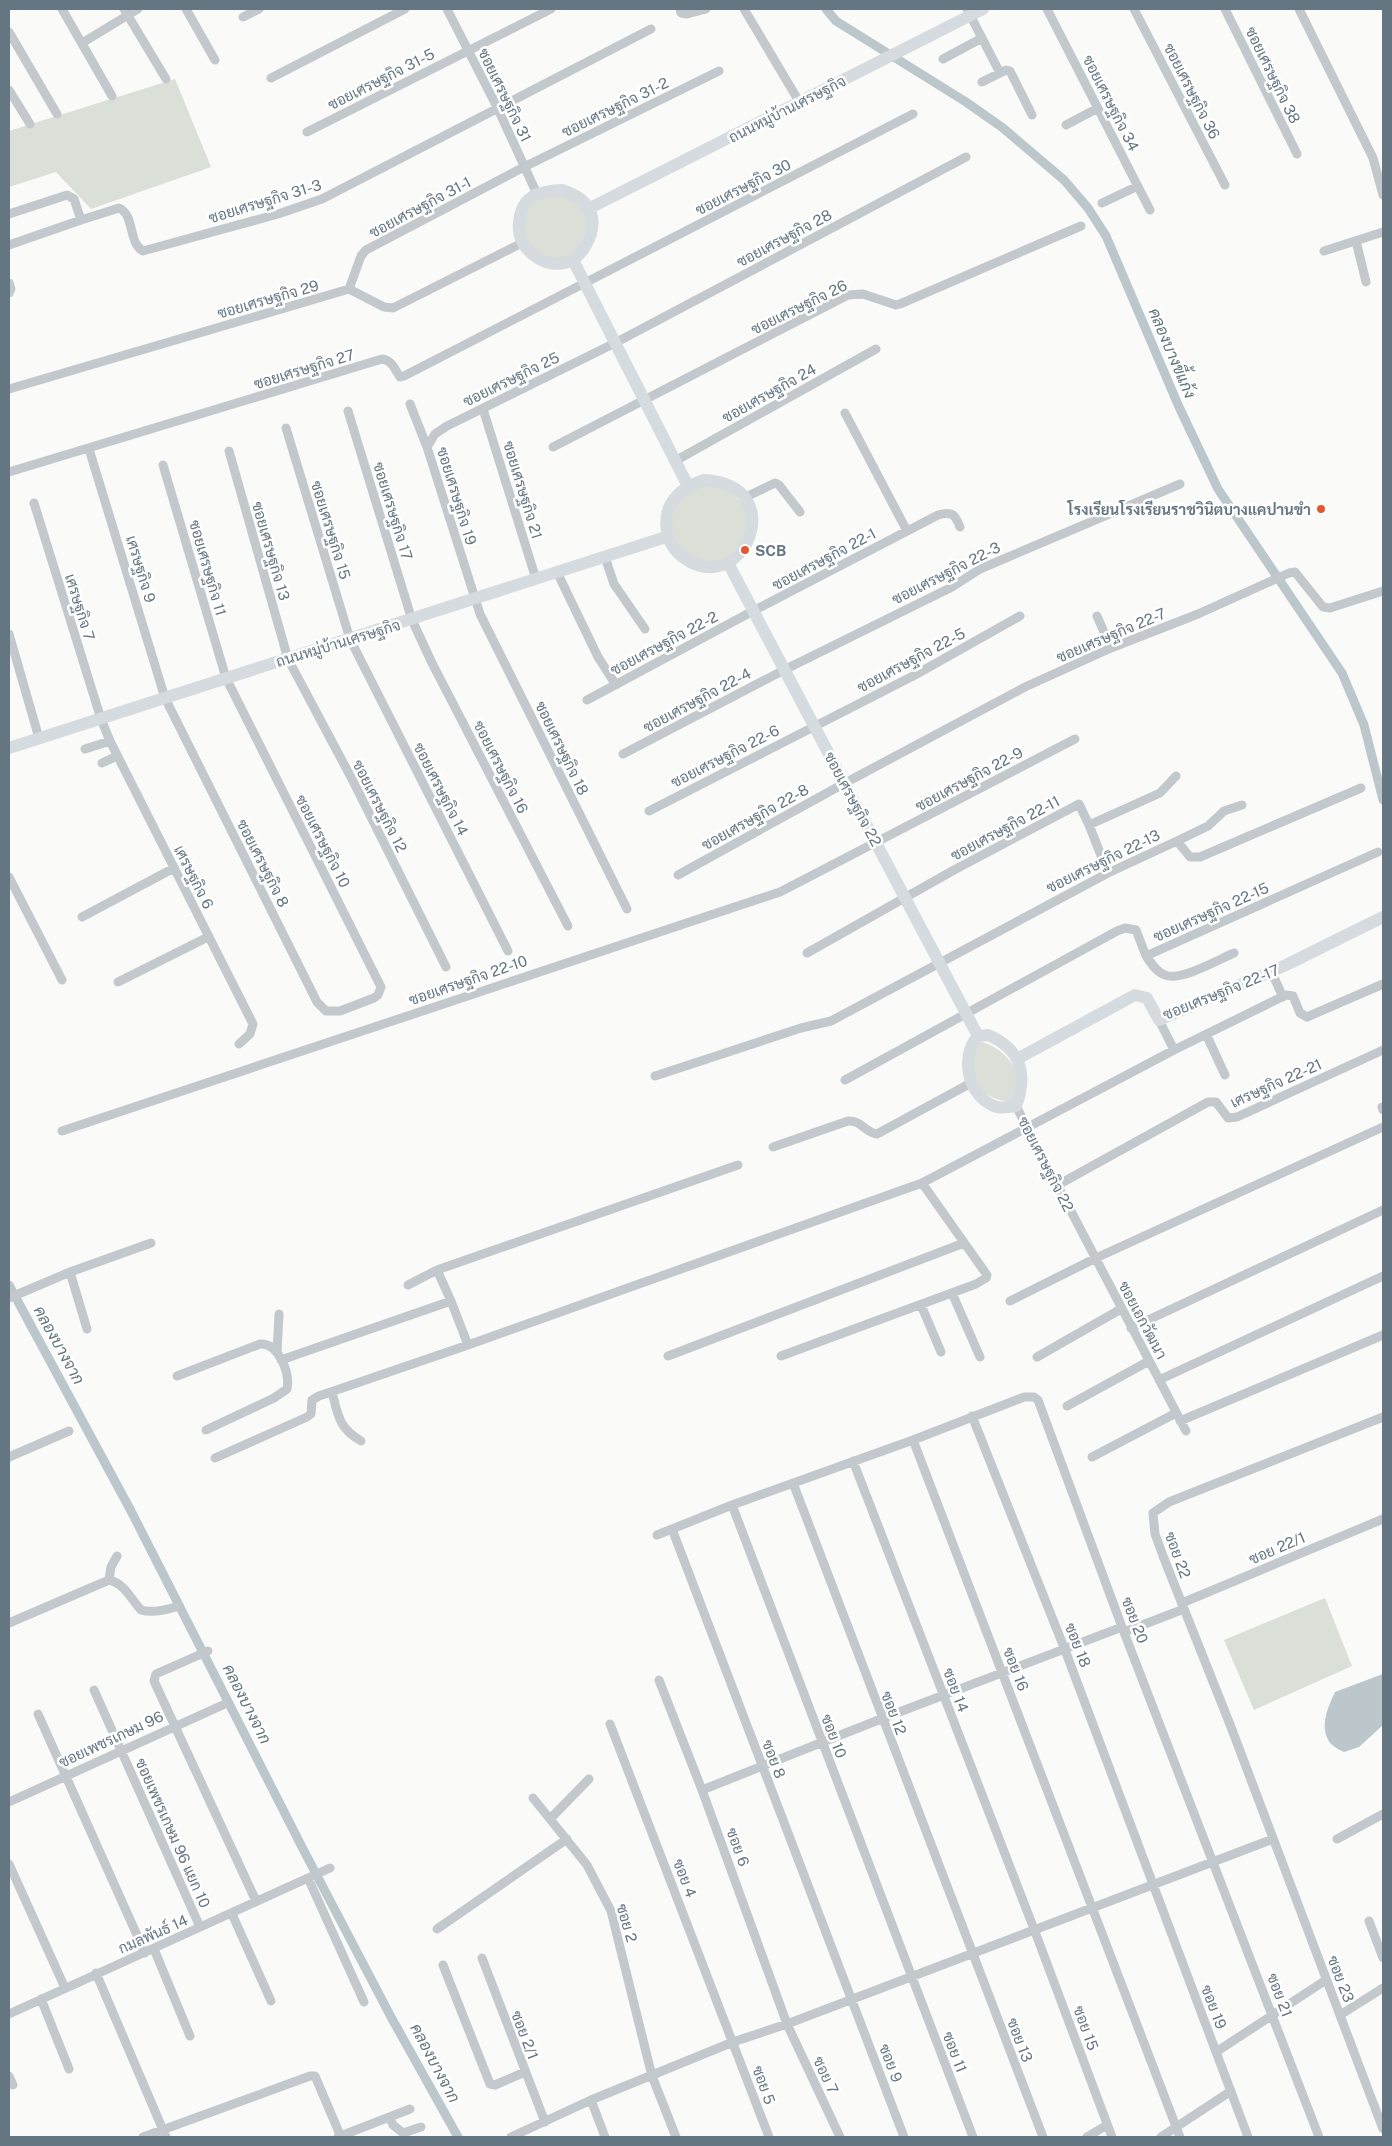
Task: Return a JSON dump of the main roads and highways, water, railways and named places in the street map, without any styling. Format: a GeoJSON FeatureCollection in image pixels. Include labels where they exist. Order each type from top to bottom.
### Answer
{"type":"FeatureCollection","features":[{"type":"Feature","properties":{"kind":"waterway","name":"คลองบางขี้แก้ง"},"geometry":{"type":"LineString","coordinates":[[826,9],[836,21],[966,102],[1003,128],[1064,180],[1088,208],[1106,236],[1179,407],[1218,489],[1342,673],[1364,725],[1383,800]]}},
{"type":"Feature","properties":{"kind":"waterway","name":"คลองบางจาก"},"geometry":{"type":"LineString","coordinates":[[9,1285],[131,1511],[391,2017],[458,2137]]}},
{"type":"Feature","properties":{"kind":"place","name":"โรงเรียนโรงเรียนราชวินิตบางแคปานขำ"},"geometry":{"type":"Point","coordinates":[1321,509]}},
{"type":"Feature","properties":{"kind":"place","name":"SCB"},"geometry":{"type":"Point","coordinates":[745,550]}}]}
